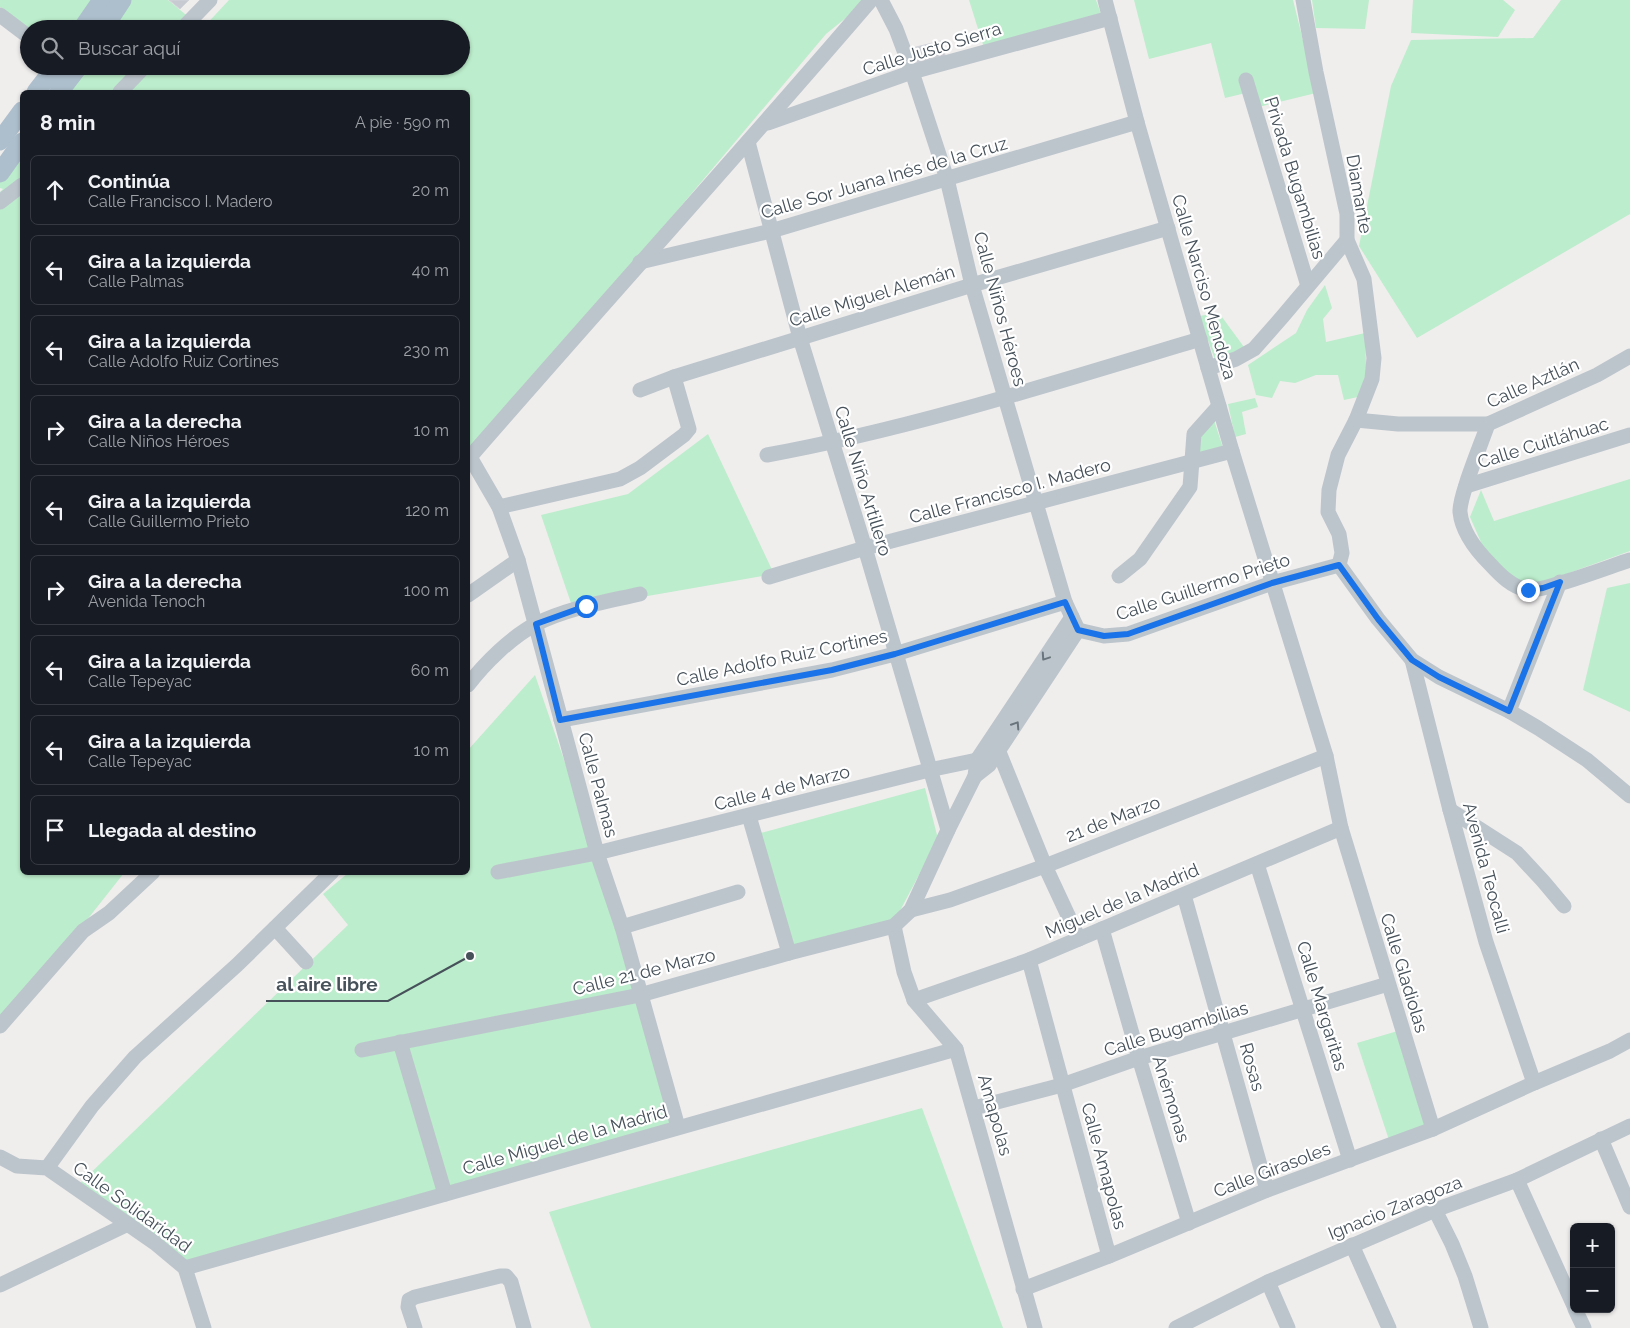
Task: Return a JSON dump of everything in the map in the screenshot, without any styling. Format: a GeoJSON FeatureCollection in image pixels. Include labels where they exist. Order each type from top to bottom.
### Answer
{"type":"FeatureCollection","features":[{"type":"Feature","properties":{"kind":"main road"},"geometry":{"type":"LineString","coordinates":[[88,20],[102,0]]}},
{"type":"Feature","properties":{"kind":"main road"},"geometry":{"type":"LineString","coordinates":[[109,20],[122,0]]}},
{"type":"Feature","properties":{"kind":"main road"},"geometry":{"type":"LineString","coordinates":[[38,90],[49,75]]}},
{"type":"Feature","properties":{"kind":"main road"},"geometry":{"type":"LineString","coordinates":[[61,90],[72,75]]}},
{"type":"Feature","properties":{"kind":"main road"},"geometry":{"type":"LineString","coordinates":[[0,141],[20,114]]}},
{"type":"Feature","properties":{"kind":"main road"},"geometry":{"type":"LineString","coordinates":[[0,173],[20,145]]}},
{"type":"Feature","properties":{"kind":"street"},"geometry":{"type":"LineString","coordinates":[[191,20],[210,0]]}},
{"type":"Feature","properties":{"kind":"street"},"geometry":{"type":"LineString","coordinates":[[640,262],[766,124],[871,0]]}},
{"type":"Feature","properties":{"kind":"street","name":"Calle Niños Héroes"},"geometry":{"type":"LineString","coordinates":[[881,0],[896,29],[912,72],[947,179],[972,285],[1065,602],[1075,624]]}},
{"type":"Feature","properties":{"kind":"street","name":"Calle Narciso Mendoza"},"geometry":{"type":"LineString","coordinates":[[1105,0],[1137,122],[1232,451],[1326,756]]}},
{"type":"Feature","properties":{"kind":"street","name":"Diamante"},"geometry":{"type":"LineString","coordinates":[[1303,0],[1316,72],[1347,214],[1347,240],[1364,279],[1374,358],[1372,379],[1356,420],[1338,455],[1329,490],[1328,512],[1339,534],[1342,553],[1339,565]]}},
{"type":"Feature","properties":{"kind":"street"},"geometry":{"type":"LineString","coordinates":[[0,15],[20,30]]}},
{"type":"Feature","properties":{"kind":"street","name":"Calle Justo Sierra"},"geometry":{"type":"LineString","coordinates":[[766,124],[912,72],[1110,18]]}},
{"type":"Feature","properties":{"kind":"street"},"geometry":{"type":"LineString","coordinates":[[122,90],[137,75]]}},
{"type":"Feature","properties":{"kind":"street","name":"Privada Bugambilias"},"geometry":{"type":"LineString","coordinates":[[1246,80],[1308,286]]}},
{"type":"Feature","properties":{"kind":"street","name":"Calle Sor Juana Inés de la Cruz"},"geometry":{"type":"LineString","coordinates":[[640,262],[771,231],[1137,122]]}},
{"type":"Feature","properties":{"kind":"street","name":"Calle Niño Artillero"},"geometry":{"type":"LineString","coordinates":[[748,142],[800,338],[948,830]]}},
{"type":"Feature","properties":{"kind":"street"},"geometry":{"type":"LineString","coordinates":[[0,202],[20,187]]}},
{"type":"Feature","properties":{"kind":"street","name":"Calle Miguel Alemán"},"geometry":{"type":"LineString","coordinates":[[640,390],[674,377],[972,285],[1168,228]]}},
{"type":"Feature","properties":{"kind":"street"},"geometry":{"type":"LineString","coordinates":[[1208,368],[1236,359],[1254,349],[1347,240]]}},
{"type":"Feature","properties":{"kind":"street","name":"Calle Palmas"},"geometry":{"type":"LineString","coordinates":[[640,262],[470,457],[499,507],[518,560],[597,853],[622,927],[678,1127]]}},
{"type":"Feature","properties":{"kind":"street"},"geometry":{"type":"LineString","coordinates":[[767,454],[833,443],[1005,398],[1200,339]]}},
{"type":"Feature","properties":{"kind":"street","name":"Calle Aztlán"},"geometry":{"type":"LineString","coordinates":[[1356,420],[1398,424],[1488,424],[1597,375],[1630,356]]}},
{"type":"Feature","properties":{"kind":"street"},"geometry":{"type":"LineString","coordinates":[[499,507],[620,479],[640,468],[684,435],[689,429],[674,377]]}},
{"type":"Feature","properties":{"kind":"street"},"geometry":{"type":"LineString","coordinates":[[1118,576],[1140,559],[1190,487],[1194,434],[1219,406]]}},
{"type":"Feature","properties":{"kind":"street"},"geometry":{"type":"LineString","coordinates":[[1488,424],[1466,486],[1460,510],[1465,531],[1480,554],[1512,584],[1528,590],[1543,588],[1630,560]]}},
{"type":"Feature","properties":{"kind":"street","name":"Calle Cuitláhuac"},"geometry":{"type":"LineString","coordinates":[[1466,486],[1630,435]]}},
{"type":"Feature","properties":{"kind":"street","name":"Calle Francisco I. Madero"},"geometry":{"type":"LineString","coordinates":[[769,576],[864,548],[1037,504],[1232,451]]}},
{"type":"Feature","properties":{"kind":"street"},"geometry":{"type":"LineString","coordinates":[[470,594],[518,560]]}},
{"type":"Feature","properties":{"kind":"street"},"geometry":{"type":"LineString","coordinates":[[1339,565],[1378,619],[1412,660],[1439,677],[1509,711],[1588,760],[1630,796]]}},
{"type":"Feature","properties":{"kind":"street","name":"Calle Guillermo Prieto"},"geometry":{"type":"LineString","coordinates":[[1075,624],[1104,636],[1128,634],[1272,583],[1339,565]]}},
{"type":"Feature","properties":{"kind":"street"},"geometry":{"type":"LineString","coordinates":[[1509,711],[1560,582]]}},
{"type":"Feature","properties":{"kind":"street"},"geometry":{"type":"LineString","coordinates":[[470,682],[480,669],[536,624],[586,606],[640,594]]}},
{"type":"Feature","properties":{"kind":"street","name":"Calle Adolfo Ruiz Cortines"},"geometry":{"type":"LineString","coordinates":[[560,720],[832,670],[895,654],[1065,602]]}},
{"type":"Feature","properties":{"kind":"street"},"geometry":{"type":"LineString","coordinates":[[894,926],[911,910],[948,830],[976,776],[989,765],[999,752],[1075,624]]}},
{"type":"Feature","properties":{"kind":"street"},"geometry":{"type":"LineString","coordinates":[[976,776],[977,760],[1075,624]]}},
{"type":"Feature","properties":{"kind":"street","name":"Avenida Teocalli"},"geometry":{"type":"LineString","coordinates":[[1412,660],[1486,942],[1534,1082]]}},
{"type":"Feature","properties":{"kind":"street"},"geometry":{"type":"LineString","coordinates":[[999,752],[1045,866],[1079,939]]}},
{"type":"Feature","properties":{"kind":"street"},"geometry":{"type":"LineString","coordinates":[[1326,756],[1340,828]]}},
{"type":"Feature","properties":{"kind":"street","name":"21 de Marzo"},"geometry":{"type":"LineString","coordinates":[[911,910],[950,900],[1045,866],[1326,756]]}},
{"type":"Feature","properties":{"kind":"street","name":"Calle 4 de Marzo"},"geometry":{"type":"LineString","coordinates":[[498,872],[597,853],[929,770],[977,760]]}},
{"type":"Feature","properties":{"kind":"street"},"geometry":{"type":"LineString","coordinates":[[1450,810],[1517,853],[1564,906]]}},
{"type":"Feature","properties":{"kind":"street"},"geometry":{"type":"LineString","coordinates":[[749,816],[789,953]]}},
{"type":"Feature","properties":{"kind":"street","name":"Miguel de la Madrid"},"geometry":{"type":"LineString","coordinates":[[914,1000],[1029,960],[1184,896],[1340,828]]}},
{"type":"Feature","properties":{"kind":"street","name":"Calle Gladiolas"},"geometry":{"type":"LineString","coordinates":[[1340,828],[1433,1129]]}},
{"type":"Feature","properties":{"kind":"street","name":"Calle Margaritas"},"geometry":{"type":"LineString","coordinates":[[1257,864],[1350,1160]]}},
{"type":"Feature","properties":{"kind":"street"},"geometry":{"type":"LineString","coordinates":[[0,1026],[83,931],[109,913],[150,875]]}},
{"type":"Feature","properties":{"kind":"street"},"geometry":{"type":"LineString","coordinates":[[47,1168],[92,1106],[135,1057],[237,965],[329,875]]}},
{"type":"Feature","properties":{"kind":"street"},"geometry":{"type":"LineString","coordinates":[[622,927],[738,892]]}},
{"type":"Feature","properties":{"kind":"street","name":"Rosas"},"geometry":{"type":"LineString","coordinates":[[1184,896],[1267,1190]]}},
{"type":"Feature","properties":{"kind":"street","name":"Calle 21 de Marzo"},"geometry":{"type":"LineString","coordinates":[[362,1050],[640,995],[894,926]]}},
{"type":"Feature","properties":{"kind":"street","name":"Amapolas"},"geometry":{"type":"LineString","coordinates":[[894,926],[904,972],[914,1000],[956,1049],[1035,1328]]}},
{"type":"Feature","properties":{"kind":"street"},"geometry":{"type":"LineString","coordinates":[[275,928],[306,962]]}},
{"type":"Feature","properties":{"kind":"street","name":"Anémonas"},"geometry":{"type":"LineString","coordinates":[[1102,929],[1189,1223]]}},
{"type":"Feature","properties":{"kind":"street","name":"Calle Amapolas"},"geometry":{"type":"LineString","coordinates":[[1029,960],[1109,1256]]}},
{"type":"Feature","properties":{"kind":"street","name":"Calle Bugambilias"},"geometry":{"type":"LineString","coordinates":[[974,1108],[1062,1085],[1139,1058],[1388,984]]}},
{"type":"Feature","properties":{"kind":"street","name":"Calle Girasoles"},"geometry":{"type":"LineString","coordinates":[[1023,1289],[1109,1256],[1267,1190],[1433,1129],[1534,1082],[1610,1051],[1630,1040]]}},
{"type":"Feature","properties":{"kind":"street"},"geometry":{"type":"LineString","coordinates":[[400,1042],[445,1194]]}},
{"type":"Feature","properties":{"kind":"street","name":"Calle Miguel de la Madrid"},"geometry":{"type":"LineString","coordinates":[[184,1268],[956,1049]]}},
{"type":"Feature","properties":{"kind":"street","name":"Ignacio Zaragoza"},"geometry":{"type":"LineString","coordinates":[[1185,1326],[1268,1282],[1436,1210],[1517,1180],[1630,1126]]}},
{"type":"Feature","properties":{"kind":"street"},"geometry":{"type":"LineString","coordinates":[[1601,1139],[1630,1207]]}},
{"type":"Feature","properties":{"kind":"street","name":"Calle Solidaridad"},"geometry":{"type":"LineString","coordinates":[[0,1157],[17,1166],[47,1168],[155,1243],[184,1268],[204,1328]]}},
{"type":"Feature","properties":{"kind":"street"},"geometry":{"type":"LineString","coordinates":[[1517,1180],[1570,1299]]}},
{"type":"Feature","properties":{"kind":"street"},"geometry":{"type":"LineString","coordinates":[[1436,1210],[1465,1276],[1481,1328]]}},
{"type":"Feature","properties":{"kind":"street"},"geometry":{"type":"LineString","coordinates":[[0,1285],[128,1224]]}},
{"type":"Feature","properties":{"kind":"street"},"geometry":{"type":"LineString","coordinates":[[1352,1245],[1389,1328]]}},
{"type":"Feature","properties":{"kind":"street"},"geometry":{"type":"LineString","coordinates":[[415,1328],[408,1307],[409,1300],[490,1278],[506,1276],[511,1282],[524,1328]]}},
{"type":"Feature","properties":{"kind":"street"},"geometry":{"type":"LineString","coordinates":[[1268,1282],[1288,1328]]}},
{"type":"Feature","properties":{"kind":"street"},"geometry":{"type":"LineString","coordinates":[[1576,1313],[1584,1328]]}},
{"type":"Feature","properties":{"kind":"green space"},"geometry":{"type":"Polygon","coordinates":[[[0,0],[94,0],[82,20],[20,20],[20,22],[0,7],[0,0]]]}},
{"type":"Feature","properties":{"kind":"green space"},"geometry":{"type":"Polygon","coordinates":[[[125,0],[168,0],[191,19],[190,20],[111,20],[125,0]]]}},
{"type":"Feature","properties":{"kind":"green space"},"geometry":{"type":"Polygon","coordinates":[[[229,0],[868,0],[826,34],[470,457],[470,90],[126,90],[145,75],[470,75],[470,20],[210,20],[229,0]]]}},
{"type":"Feature","properties":{"kind":"green space"},"geometry":{"type":"Polygon","coordinates":[[[969,0],[1096,0],[1101,14],[985,51],[969,0]]]}},
{"type":"Feature","properties":{"kind":"green space"},"geometry":{"type":"Polygon","coordinates":[[[1134,0],[1293,0],[1316,93],[1254,108],[1250,92],[1225,98],[1211,43],[1149,59],[1134,0]]]}},
{"type":"Feature","properties":{"kind":"green space"},"geometry":{"type":"Polygon","coordinates":[[[1312,0],[1369,0],[1365,29],[1316,28],[1312,0]]]}},
{"type":"Feature","properties":{"kind":"green space"},"geometry":{"type":"Polygon","coordinates":[[[1413,0],[1503,0],[1515,10],[1498,37],[1411,33],[1413,0]]]}},
{"type":"Feature","properties":{"kind":"green space"},"geometry":{"type":"Polygon","coordinates":[[[1561,0],[1630,0],[1630,214],[1417,338],[1359,246],[1391,86],[1411,40],[1533,38],[1561,0]]]}},
{"type":"Feature","properties":{"kind":"green space"},"geometry":{"type":"Polygon","coordinates":[[[72,75],[129,75],[113,90],[61,90],[72,75]]]}},
{"type":"Feature","properties":{"kind":"green space"},"geometry":{"type":"Polygon","coordinates":[[[20,149],[20,875],[122,875],[0,1030],[0,192],[3,189],[0,188],[0,178],[20,149]]]}},
{"type":"Feature","properties":{"kind":"green space"},"geometry":{"type":"Polygon","coordinates":[[[1325,285],[1332,308],[1323,319],[1326,342],[1365,333],[1367,395],[1344,400],[1338,375],[1316,375],[1295,383],[1280,381],[1272,398],[1256,395],[1248,365],[1296,333],[1307,310],[1325,285]]]}},
{"type":"Feature","properties":{"kind":"green space"},"geometry":{"type":"Polygon","coordinates":[[[1219,313],[1244,347],[1217,365],[1199,316],[1219,313]]]}},
{"type":"Feature","properties":{"kind":"green space"},"geometry":{"type":"Polygon","coordinates":[[[1255,398],[1258,407],[1242,412],[1246,434],[1235,437],[1228,404],[1255,398]]]}},
{"type":"Feature","properties":{"kind":"green space"},"geometry":{"type":"Polygon","coordinates":[[[1213,417],[1224,451],[1196,456],[1197,436],[1213,417]]]}},
{"type":"Feature","properties":{"kind":"green space"},"geometry":{"type":"Polygon","coordinates":[[[708,434],[774,574],[573,609],[541,515],[628,494],[708,434]]]}},
{"type":"Feature","properties":{"kind":"green space"},"geometry":{"type":"Polygon","coordinates":[[[1630,479],[1630,551],[1530,587],[1499,572],[1484,549],[1470,517],[1481,490],[1494,521],[1630,479]]]}},
{"type":"Feature","properties":{"kind":"green space"},"geometry":{"type":"Polygon","coordinates":[[[1630,583],[1630,712],[1583,690],[1607,588],[1630,583]]]}},
{"type":"Feature","properties":{"kind":"green space"},"geometry":{"type":"Polygon","coordinates":[[[535,675],[601,868],[670,1124],[189,1269],[77,1186],[348,925],[323,894],[346,875],[470,875],[470,748],[535,675]]]}},
{"type":"Feature","properties":{"kind":"green space"},"geometry":{"type":"Polygon","coordinates":[[[925,788],[938,839],[894,922],[790,953],[757,834],[925,788]]]}},
{"type":"Feature","properties":{"kind":"green space"},"geometry":{"type":"Polygon","coordinates":[[[1401,1030],[1431,1128],[1390,1143],[1357,1043],[1401,1030]]]}},
{"type":"Feature","properties":{"kind":"green space"},"geometry":{"type":"Polygon","coordinates":[[[922,1108],[1003,1328],[591,1328],[549,1212],[922,1108]]]}},
{"type":"Feature","properties":{"kind":"building"},"geometry":{"type":"Polygon","coordinates":[[[169,0],[189,0],[180,9],[169,0]]]}},
{"type":"Feature","properties":{"kind":"building"},"geometry":{"type":"Polygon","coordinates":[[[941,41],[946,58],[918,66],[912,48],[941,41]]]}},
{"type":"Feature","properties":{"kind":"place","name":"al aire libre"},"geometry":{"type":"Point","coordinates":[470,956]}},
{"type":"Feature","properties":{"kind":"route"},"geometry":{"type":"LineString","coordinates":[[586,606],[536,624],[560,720],[832,670],[895,654],[1065,602],[1078,630],[1104,636],[1128,634],[1272,583],[1339,565],[1378,619],[1412,660],[1439,677],[1509,711],[1560,582],[1543,588],[1528,590]]}}]}
